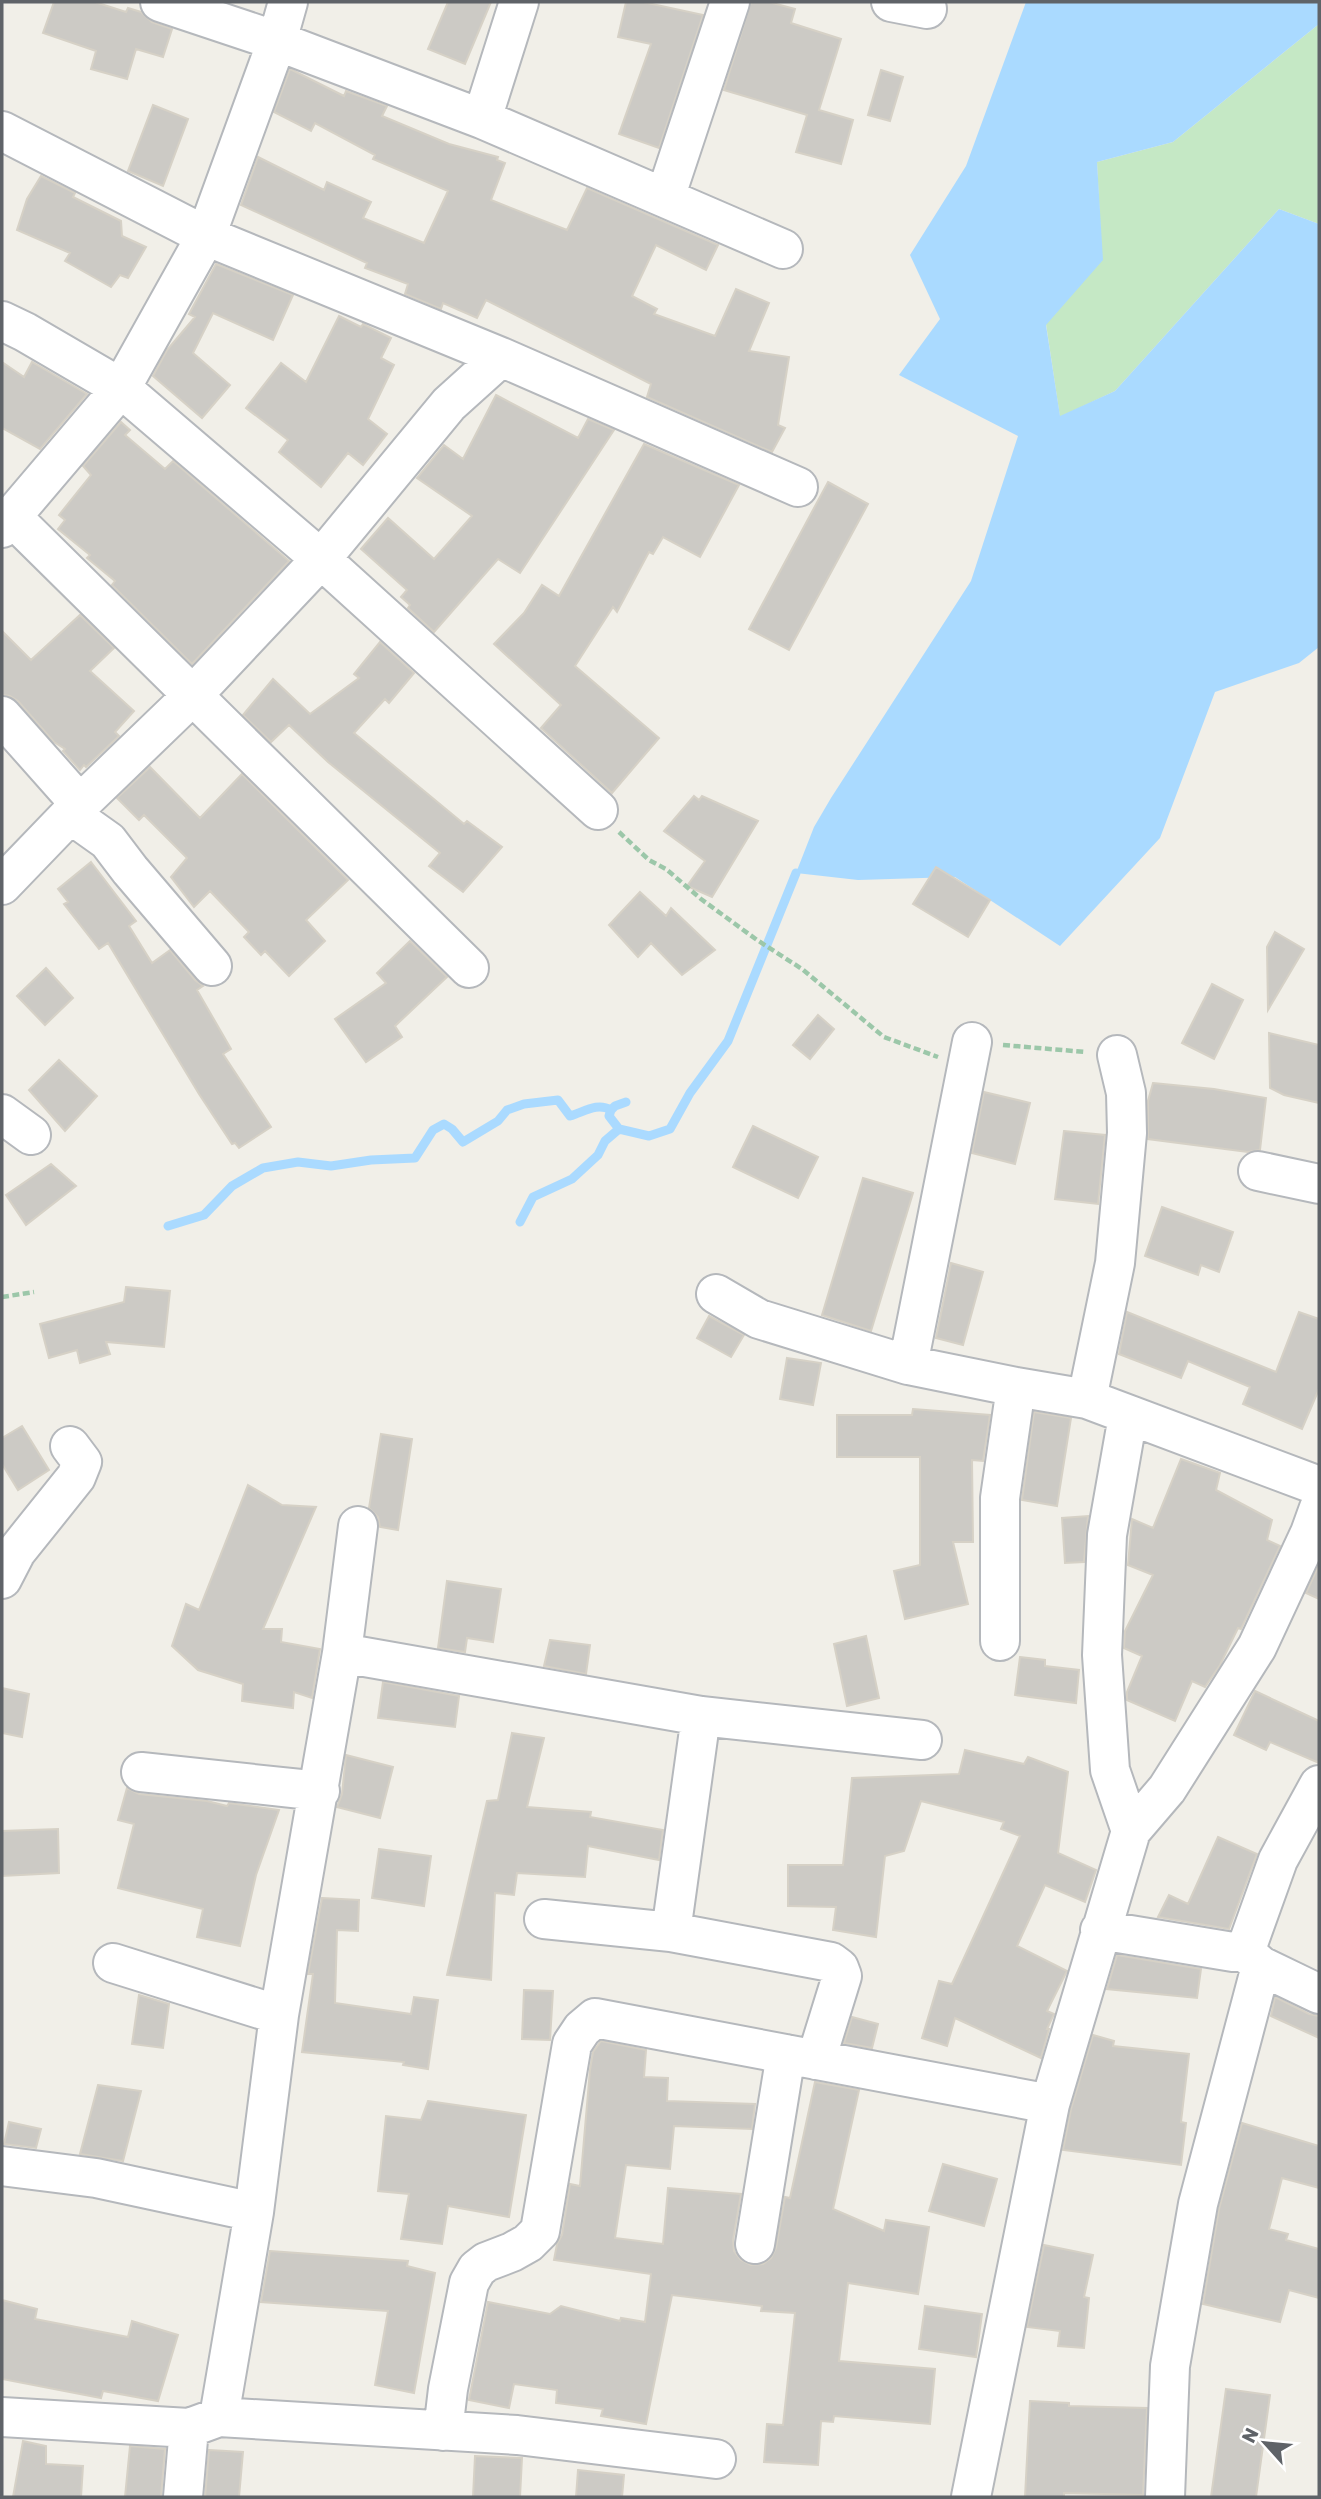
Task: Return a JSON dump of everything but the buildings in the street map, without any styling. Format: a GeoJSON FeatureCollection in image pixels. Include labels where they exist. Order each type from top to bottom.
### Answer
{"type":"FeatureCollection","features":[{"type":"Feature","properties":{"kind":"street"},"geometry":{"type":"LineString","coordinates":[[160,2],[277,40],[482,119],[783,249]]}},
{"type":"Feature","properties":{"kind":"street"},"geometry":{"type":"LineString","coordinates":[[288,2],[277,40],[206,236],[121,388],[7,522],[192,696],[469,968]]}},
{"type":"Feature","properties":{"kind":"street"},"geometry":{"type":"LineString","coordinates":[[482,119],[519,2]]}},
{"type":"Feature","properties":{"kind":"street"},"geometry":{"type":"LineString","coordinates":[[665,198],[730,2]]}},
{"type":"Feature","properties":{"kind":"street"},"geometry":{"type":"LineString","coordinates":[[891,2],[928,9]]}},
{"type":"Feature","properties":{"kind":"street"},"geometry":{"type":"LineString","coordinates":[[2,131],[206,236],[501,357],[798,486]]}},
{"type":"Feature","properties":{"kind":"street"},"geometry":{"type":"LineString","coordinates":[[2,321],[121,388],[321,559],[598,810]]}},
{"type":"Feature","properties":{"kind":"street"},"geometry":{"type":"LineString","coordinates":[[2,885],[75,809],[192,696],[321,559],[449,404],[501,357]]}},
{"type":"Feature","properties":{"kind":"street"},"geometry":{"type":"LineString","coordinates":[[2,716],[75,809],[108,841],[212,966]]}},
{"type":"Feature","properties":{"kind":"street"},"geometry":{"type":"LineString","coordinates":[[908,1365],[972,1042]]}},
{"type":"Feature","properties":{"kind":"street"},"geometry":{"type":"LineString","coordinates":[[1087,1399],[1115,1263],[1127,1133],[1126,1093],[1117,1055]]}},
{"type":"Feature","properties":{"kind":"street"},"geometry":{"type":"LineString","coordinates":[[1258,1171],[1319,1184]]}},
{"type":"Feature","properties":{"kind":"street"},"geometry":{"type":"LineString","coordinates":[[716,1294],[759,1319],[908,1365],[1087,1399],[1319,1486]]}},
{"type":"Feature","properties":{"kind":"street"},"geometry":{"type":"LineString","coordinates":[[1000,1641],[1000,1498],[1016,1387]]}},
{"type":"Feature","properties":{"kind":"street"},"geometry":{"type":"LineString","coordinates":[[1128,1416],[1107,1535],[1102,1655],[1110,1770],[1131,1831]]}},
{"type":"Feature","properties":{"kind":"street"},"geometry":{"type":"LineString","coordinates":[[2,1579],[16,1552],[76,1477],[82,1462],[71,1446]]}},
{"type":"Feature","properties":{"kind":"street"},"geometry":{"type":"LineString","coordinates":[[183,2497],[204,2423],[254,2212],[279,2015],[320,1791],[342,1653],[358,1526]]}},
{"type":"Feature","properties":{"kind":"street"},"geometry":{"type":"LineString","coordinates":[[971,2497],[1050,2105],[1131,1831],[1167,1788],[1257,1647],[1316,1526]]}},
{"type":"Feature","properties":{"kind":"street"},"geometry":{"type":"LineString","coordinates":[[342,1653],[701,1716],[922,1740]]}},
{"type":"Feature","properties":{"kind":"street"},"geometry":{"type":"LineString","coordinates":[[671,1932],[701,1716]]}},
{"type":"Feature","properties":{"kind":"street"},"geometry":{"type":"LineString","coordinates":[[141,1772],[320,1791]]}},
{"type":"Feature","properties":{"kind":"street"},"geometry":{"type":"LineString","coordinates":[[1165,2497],[1170,2366],[1198,2204],[1278,1860],[1319,1786]]}},
{"type":"Feature","properties":{"kind":"street"},"geometry":{"type":"LineString","coordinates":[[544,1919],[671,1932],[826,1959],[839,1968],[842,1976],[801,2057],[755,2244]]}},
{"type":"Feature","properties":{"kind":"street"},"geometry":{"type":"LineString","coordinates":[[1100,1930],[1233,1952],[1253,1959],[1319,1994]]}},
{"type":"Feature","properties":{"kind":"street"},"geometry":{"type":"LineString","coordinates":[[113,1963],[279,2015]]}},
{"type":"Feature","properties":{"kind":"street"},"geometry":{"type":"LineString","coordinates":[[443,2431],[448,2389],[469,2283],[477,2269],[486,2262],[528,2243],[540,2231],[572,2044],[582,2029],[595,2018],[1050,2105]]}},
{"type":"Feature","properties":{"kind":"street"},"geometry":{"type":"LineString","coordinates":[[2,2166],[96,2178],[254,2212]]}},
{"type":"Feature","properties":{"kind":"street"},"geometry":{"type":"LineString","coordinates":[[2,2417],[517,2435],[716,2459]]}},
{"type":"Feature","properties":{"kind":"path"},"geometry":{"type":"LineString","coordinates":[[598,810],[638,852],[666,869],[701,899],[757,940],[802,969],[884,1037],[922,1053],[949,1060],[972,1042],[1117,1055]]}},
{"type":"Feature","properties":{"kind":"path"},"geometry":{"type":"LineString","coordinates":[[2,1297],[34,1292]]}},
{"type":"Feature","properties":{"kind":"green space"},"geometry":{"type":"Polygon","coordinates":[[[1319,24],[1319,224],[1279,209],[1115,391],[1060,417],[1046,324],[1102,260],[1097,162],[1173,142],[1319,24]]]}},
{"type":"Feature","properties":{"kind":"water"},"geometry":{"type":"Polygon","coordinates":[[[1026,2],[1319,2],[1319,24],[1173,142],[1097,162],[1103,260],[1046,325],[1060,416],[1115,391],[1279,209],[1319,224],[1319,647],[1299,663],[1215,692],[1160,838],[1060,946],[955,877],[858,880],[796,873],[814,827],[831,798],[971,581],[1018,436],[899,375],[940,319],[910,255],[966,166],[1026,2]]]}},
{"type":"Feature","properties":{"kind":"waterway"},"geometry":{"type":"LineString","coordinates":[[520,1222],[533,1197],[572,1179],[598,1155],[605,1141],[619,1129],[649,1136],[670,1129],[690,1093],[728,1041],[796,873]]}},
{"type":"Feature","properties":{"kind":"waterway"},"geometry":{"type":"LineString","coordinates":[[168,1226],[204,1215],[232,1186],[263,1168],[298,1162],[331,1166],[371,1160],[415,1158],[433,1130],[444,1124],[463,1142],[498,1121],[507,1110],[524,1104],[558,1100],[570,1116],[596,1107],[606,1108],[611,1110],[609,1116],[619,1129]]}},
{"type":"Feature","properties":{"kind":"waterway"},"geometry":{"type":"LineString","coordinates":[[611,1110],[626,1102]]}}]}
